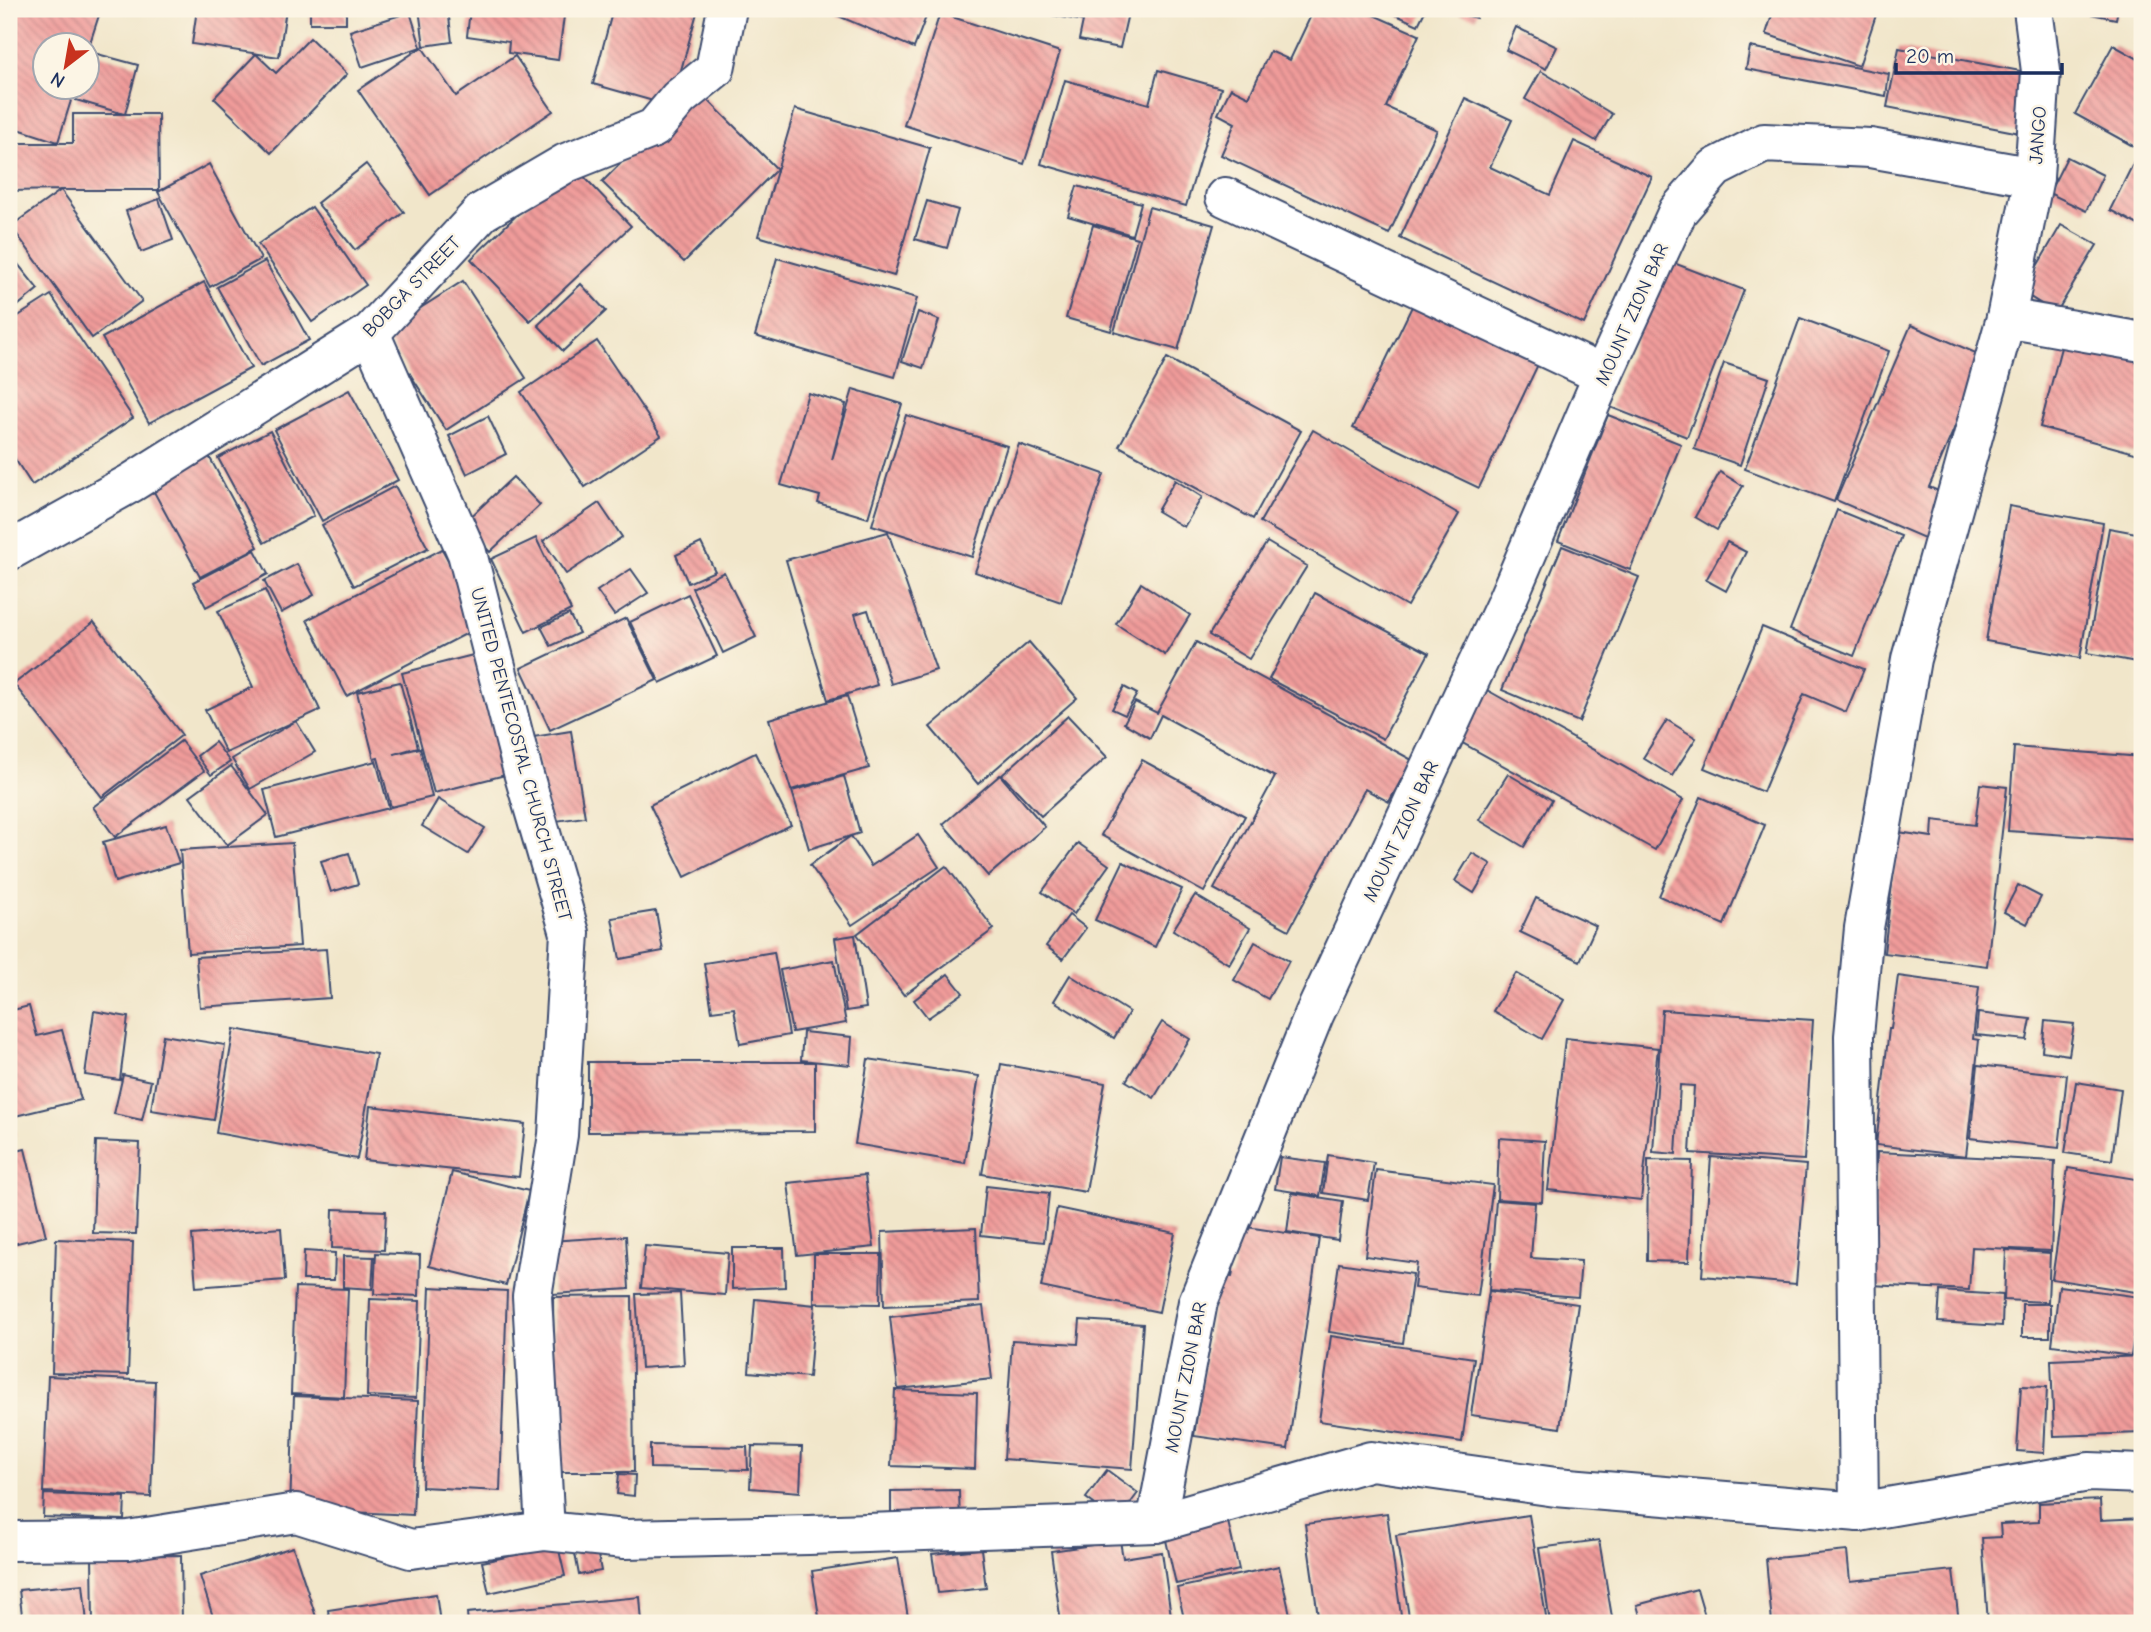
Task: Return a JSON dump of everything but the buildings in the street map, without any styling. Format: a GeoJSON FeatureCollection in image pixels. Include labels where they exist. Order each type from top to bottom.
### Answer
{"type":"FeatureCollection","features":[{"type":"Feature","properties":{"kind":"street","name":"BOBGA STREET"},"geometry":{"type":"LineString","coordinates":[[9,551],[131,483],[370,333],[482,212],[566,163],[654,128],[679,98],[715,69],[727,9]]}},
{"type":"Feature","properties":{"kind":"street","name":"JANGO"},"geometry":{"type":"LineString","coordinates":[[1859,1512],[1854,1036],[1864,928],[1910,659],[2006,318],[2034,177],[2041,71],[2034,9]]}},
{"type":"Feature","properties":{"kind":"street","name":"MOUNT ZION BAR"},"geometry":{"type":"LineString","coordinates":[[1156,1523],[1198,1302],[1314,1015],[1505,605],[1603,375],[1678,211],[1715,168],[1764,143],[1870,148],[2034,177]]}},
{"type":"Feature","properties":{"kind":"street"},"geometry":{"type":"LineString","coordinates":[[1225,197],[1603,375]]}},
{"type":"Feature","properties":{"kind":"street"},"geometry":{"type":"LineString","coordinates":[[2006,318],[2142,342]]}},
{"type":"Feature","properties":{"kind":"street","name":"UNITED PENTECOSTAL CHURCH STREET"},"geometry":{"type":"LineString","coordinates":[[370,333],[467,553],[523,772],[570,933],[558,1135],[532,1296],[545,1531]]}},
{"type":"Feature","properties":{"kind":"street"},"geometry":{"type":"LineString","coordinates":[[9,1541],[128,1540],[296,1513],[411,1549],[545,1531],[625,1539],[1156,1523],[1371,1461],[1556,1487],[1859,1512],[2089,1472],[2142,1474]]}}]}
